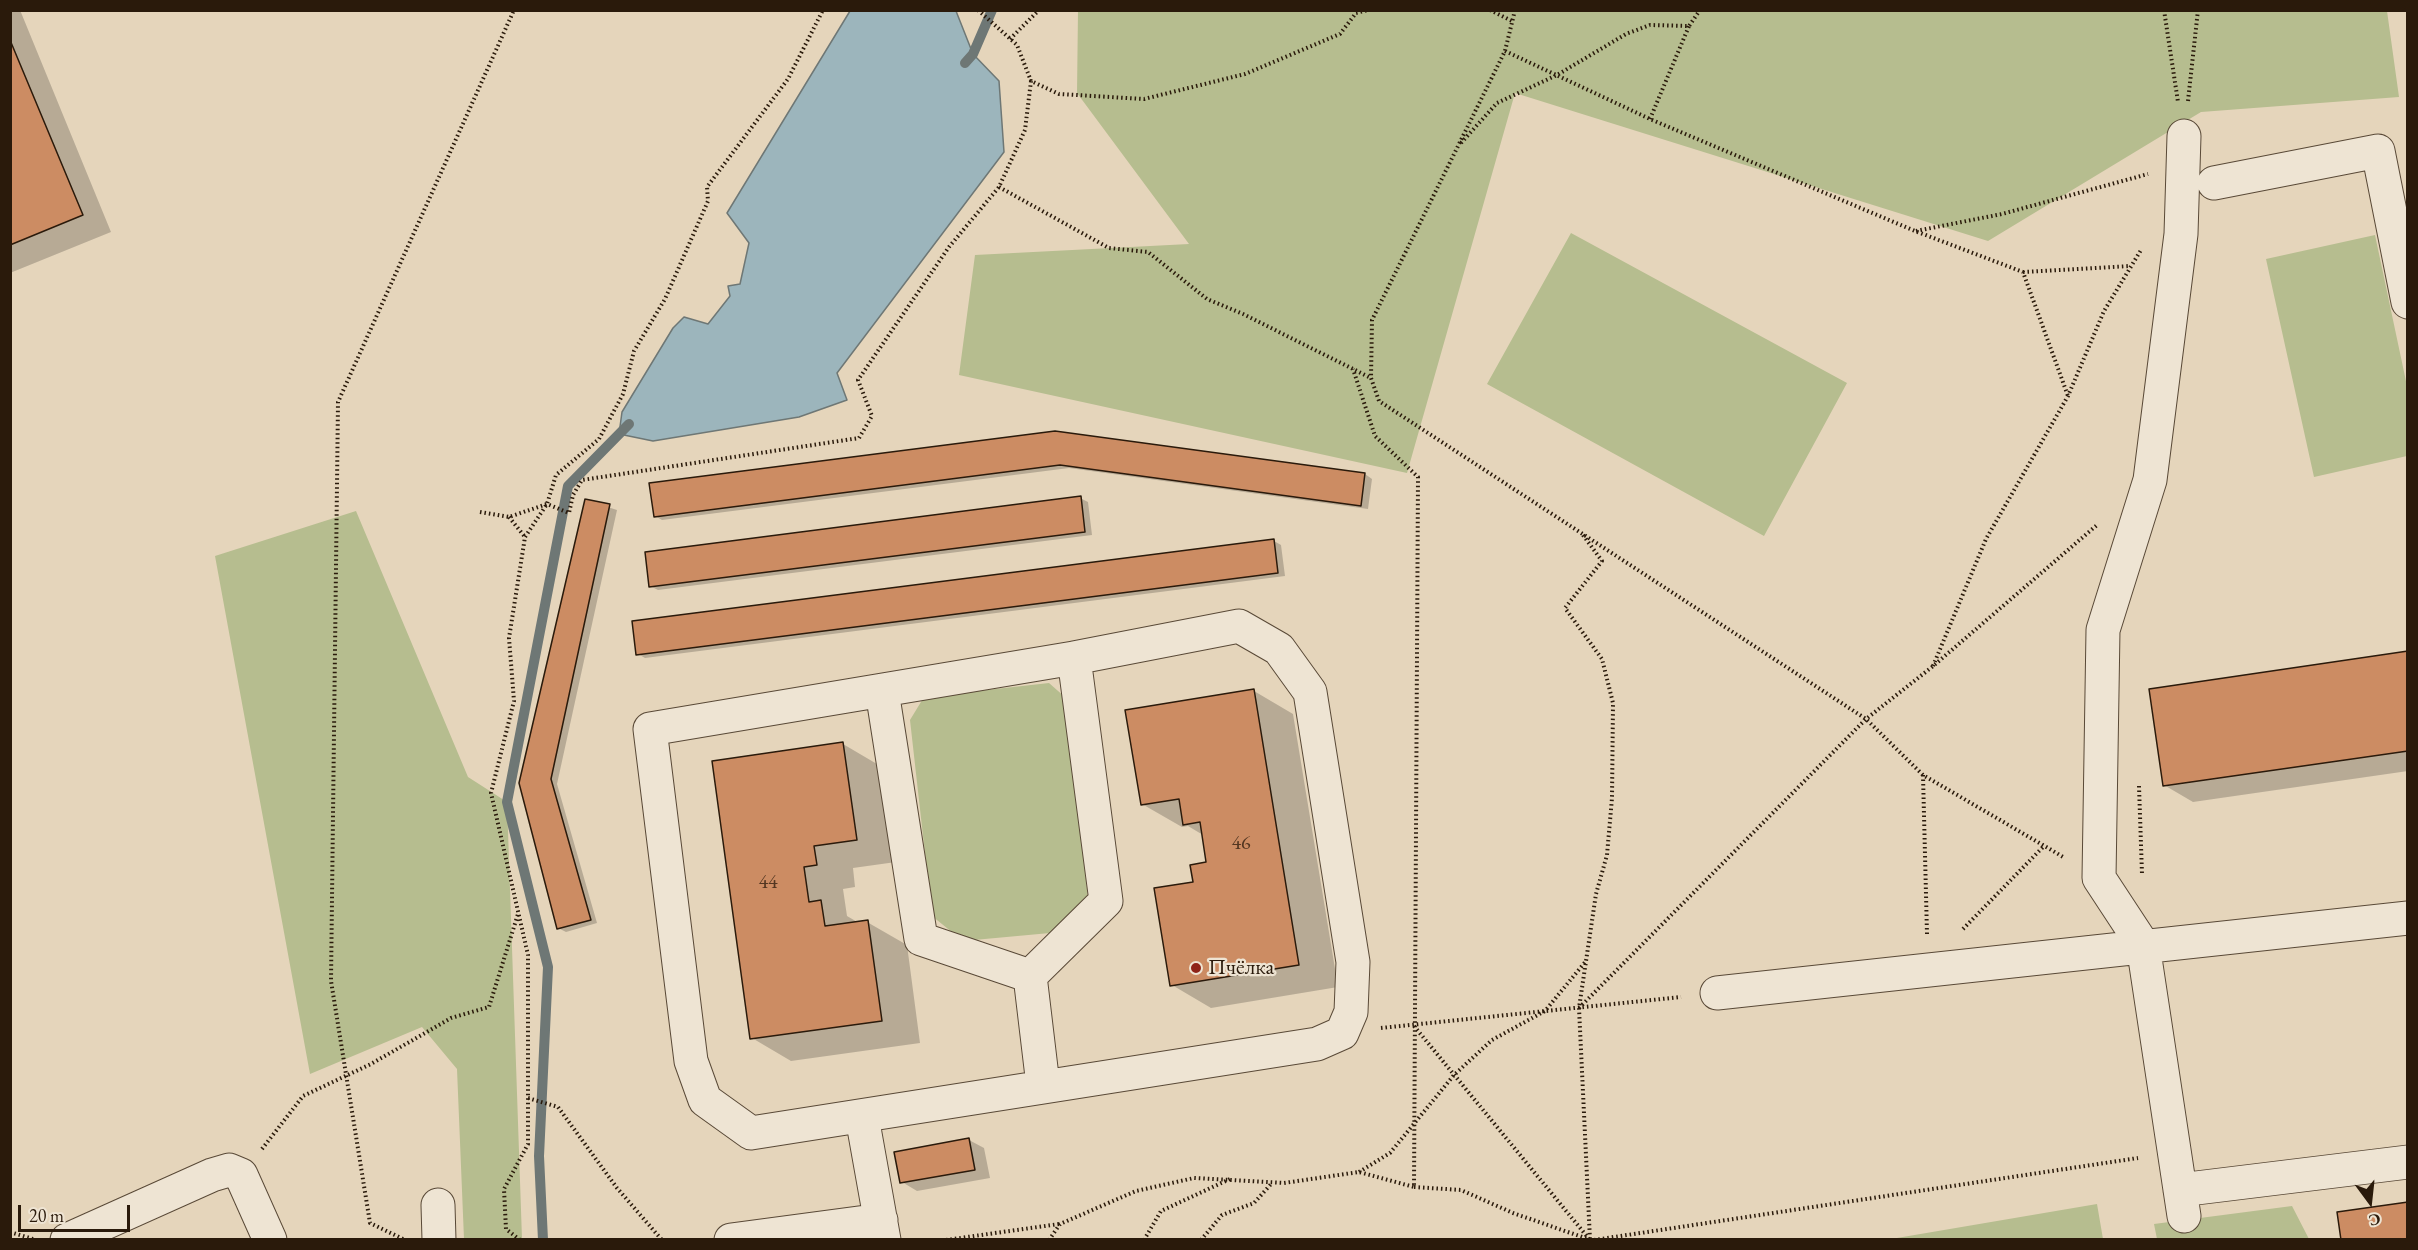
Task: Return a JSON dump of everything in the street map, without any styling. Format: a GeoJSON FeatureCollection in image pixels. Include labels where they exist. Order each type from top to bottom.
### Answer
{"type":"FeatureCollection","features":[{"type":"Feature","properties":{"kind":"lane"},"geometry":{"type":"LineString","coordinates":[[2184,136],[2181,234],[2150,480],[2103,630],[2099,878],[2143,945],[2182,1203],[2408,1162]]}},
{"type":"Feature","properties":{"kind":"lane"},"geometry":{"type":"LineString","coordinates":[[2214,183],[2378,151],[2408,302]]}},
{"type":"Feature","properties":{"kind":"lane"},"geometry":{"type":"LineString","coordinates":[[1239,626],[1279,649],[1310,692],[1353,962],[1351,1012],[1342,1032],[1317,1044],[1043,1085],[862,1117],[751,1132],[705,1100],[691,1060],[650,729],[882,691],[1074,658],[1239,626]]}},
{"type":"Feature","properties":{"kind":"lane"},"geometry":{"type":"LineString","coordinates":[[1030,976],[1106,901],[1074,658]]}},
{"type":"Feature","properties":{"kind":"lane"},"geometry":{"type":"LineString","coordinates":[[882,691],[921,939],[1030,976]]}},
{"type":"Feature","properties":{"kind":"lane"},"geometry":{"type":"LineString","coordinates":[[1717,993],[2408,918]]}},
{"type":"Feature","properties":{"kind":"lane"},"geometry":{"type":"LineString","coordinates":[[1030,976],[1043,1085]]}},
{"type":"Feature","properties":{"kind":"lane"},"geometry":{"type":"LineString","coordinates":[[731,1239],[882,1230],[862,1117]]}},
{"type":"Feature","properties":{"kind":"lane"},"geometry":{"type":"LineString","coordinates":[[67,1239],[212,1175],[229,1170],[241,1175],[270,1239]]}},
{"type":"Feature","properties":{"kind":"lane"},"geometry":{"type":"LineString","coordinates":[[438,1205],[439,1239]]}},
{"type":"Feature","properties":{"kind":"path"},"geometry":{"type":"LineString","coordinates":[[405,1239],[370,1223],[331,981],[338,402],[514,10]]}},
{"type":"Feature","properties":{"kind":"path"},"geometry":{"type":"LineString","coordinates":[[520,1239],[506,1228],[504,1189],[528,1144],[528,955],[491,793],[514,701],[509,638],[525,537],[547,504],[556,475],[599,439],[623,394],[634,351],[665,299],[708,201],[707,187],[788,79],[823,10]]}},
{"type":"Feature","properties":{"kind":"path"},"geometry":{"type":"LineString","coordinates":[[480,512],[509,516],[547,504],[570,513],[573,495],[582,480],[859,438],[873,416],[858,380],[949,247],[999,187],[1025,130],[1032,81],[1017,45],[978,10]]}},
{"type":"Feature","properties":{"kind":"path"},"geometry":{"type":"LineString","coordinates":[[1010,39],[1039,10]]}},
{"type":"Feature","properties":{"kind":"path"},"geometry":{"type":"LineString","coordinates":[[1032,81],[1059,94],[1144,99],[1245,74],[1340,34],[1356,13],[1368,10]]}},
{"type":"Feature","properties":{"kind":"path"},"geometry":{"type":"LineString","coordinates":[[1490,10],[1512,21]]}},
{"type":"Feature","properties":{"kind":"path"},"geometry":{"type":"LineString","coordinates":[[1515,10],[1505,51],[1372,320],[1371,378],[1379,401],[1866,719],[1923,775],[2099,878]]}},
{"type":"Feature","properties":{"kind":"path"},"geometry":{"type":"LineString","coordinates":[[1650,119],[1689,26],[1700,10]]}},
{"type":"Feature","properties":{"kind":"path"},"geometry":{"type":"LineString","coordinates":[[2164,10],[2184,136]]}},
{"type":"Feature","properties":{"kind":"path"},"geometry":{"type":"LineString","coordinates":[[1916,231],[2002,214],[2150,173],[2184,136],[2198,10]]}},
{"type":"Feature","properties":{"kind":"path"},"geometry":{"type":"LineString","coordinates":[[1457,148],[1497,103],[1557,75],[1626,34],[1650,25],[1689,26]]}},
{"type":"Feature","properties":{"kind":"path"},"geometry":{"type":"LineString","coordinates":[[1505,51],[1650,119],[1916,231],[2024,272],[2131,266]]}},
{"type":"Feature","properties":{"kind":"path"},"geometry":{"type":"LineString","coordinates":[[999,187],[1109,248],[1148,252],[1207,299],[1371,378]]}},
{"type":"Feature","properties":{"kind":"path"},"geometry":{"type":"LineString","coordinates":[[1932,667],[1986,539],[2068,396],[2104,311],[2143,248]]}},
{"type":"Feature","properties":{"kind":"path"},"geometry":{"type":"LineString","coordinates":[[2024,272],[2068,396]]}},
{"type":"Feature","properties":{"kind":"path"},"geometry":{"type":"LineString","coordinates":[[1353,369],[1375,436],[1418,477],[1413,1025],[1414,1187]]}},
{"type":"Feature","properties":{"kind":"path"},"geometry":{"type":"LineString","coordinates":[[509,516],[525,537]]}},
{"type":"Feature","properties":{"kind":"path"},"geometry":{"type":"LineString","coordinates":[[1578,1008],[1866,719],[1932,667],[2105,519]]}},
{"type":"Feature","properties":{"kind":"path"},"geometry":{"type":"LineString","coordinates":[[1581,533],[1602,561],[1565,608],[1602,659],[1613,703],[1611,798],[1606,855],[1596,894],[1578,1008],[1590,1239]]}},
{"type":"Feature","properties":{"kind":"path"},"geometry":{"type":"LineString","coordinates":[[1923,775],[1927,950],[1923,970]]}},
{"type":"Feature","properties":{"kind":"path"},"geometry":{"type":"LineString","coordinates":[[2139,783],[2142,875]]}},
{"type":"Feature","properties":{"kind":"path"},"geometry":{"type":"LineString","coordinates":[[1923,970],[2044,846]]}},
{"type":"Feature","properties":{"kind":"path"},"geometry":{"type":"LineString","coordinates":[[241,1175],[303,1096],[347,1076],[452,1018],[489,1006],[518,913]]}},
{"type":"Feature","properties":{"kind":"path"},"geometry":{"type":"LineString","coordinates":[[1359,1172],[1390,1153],[1454,1075],[1492,1040],[1545,1011],[1587,960]]}},
{"type":"Feature","properties":{"kind":"path"},"geometry":{"type":"LineString","coordinates":[[1342,1032],[1717,993]]}},
{"type":"Feature","properties":{"kind":"path"},"geometry":{"type":"LineString","coordinates":[[1413,1025],[1590,1239]]}},
{"type":"Feature","properties":{"kind":"path"},"geometry":{"type":"LineString","coordinates":[[528,1098],[558,1107],[618,1188],[662,1239]]}},
{"type":"Feature","properties":{"kind":"path"},"geometry":{"type":"LineString","coordinates":[[946,1239],[1060,1224],[1136,1191],[1194,1178],[1273,1183],[1359,1172],[1414,1187],[1461,1190],[1513,1214],[1590,1239],[2175,1153]]}},
{"type":"Feature","properties":{"kind":"path"},"geometry":{"type":"LineString","coordinates":[[1144,1239],[1161,1211],[1231,1179]]}},
{"type":"Feature","properties":{"kind":"path"},"geometry":{"type":"LineString","coordinates":[[1201,1239],[1222,1215],[1254,1203],[1273,1183]]}},
{"type":"Feature","properties":{"kind":"path"},"geometry":{"type":"LineString","coordinates":[[1049,1239],[1060,1224]]}},
{"type":"Feature","properties":{"kind":"path"},"geometry":{"type":"LineString","coordinates":[[10,1232],[33,1239]]}},
{"type":"Feature","properties":{"kind":"green space"},"geometry":{"type":"Polygon","coordinates":[[[1078,11],[2387,11],[2399,97],[2201,112],[1988,241],[1515,93],[1407,473],[959,375],[975,255],[1189,244],[1077,93],[1078,11]]]}},
{"type":"Feature","properties":{"kind":"green space"},"geometry":{"type":"Polygon","coordinates":[[[1571,233],[1847,383],[1764,536],[1487,384],[1571,233]]]}},
{"type":"Feature","properties":{"kind":"green space"},"geometry":{"type":"Polygon","coordinates":[[[2375,235],[2407,386],[2407,456],[2314,477],[2266,259],[2375,235]]]}},
{"type":"Feature","properties":{"kind":"green space"},"geometry":{"type":"Polygon","coordinates":[[[356,511],[468,777],[507,802],[522,1239],[464,1239],[457,1069],[422,1027],[310,1074],[215,556],[356,511]]]}},
{"type":"Feature","properties":{"kind":"green space"},"geometry":{"type":"Polygon","coordinates":[[[1049,683],[1066,698],[1088,898],[1050,933],[963,941],[932,916],[910,720],[924,697],[1049,683]]]}},
{"type":"Feature","properties":{"kind":"green space"},"geometry":{"type":"Polygon","coordinates":[[[2097,1204],[2103,1239],[1891,1239],[2097,1204]]]}},
{"type":"Feature","properties":{"kind":"green space"},"geometry":{"type":"Polygon","coordinates":[[[2292,1206],[2309,1239],[2157,1239],[2154,1224],[2292,1206]]]}},
{"type":"Feature","properties":{"kind":"water"},"geometry":{"type":"Polygon","coordinates":[[[850,11],[956,11],[973,54],[999,81],[1004,152],[837,373],[847,400],[799,417],[653,441],[619,434],[622,412],[673,328],[684,317],[708,324],[730,296],[728,286],[740,284],[749,243],[727,213],[850,11]]]}},
{"type":"Feature","properties":{"kind":"building"},"geometry":{"type":"Polygon","coordinates":[[[10,40],[83,215],[10,245],[10,40]]]}},
{"type":"Feature","properties":{"kind":"building"},"geometry":{"type":"Polygon","coordinates":[[[1055,431],[1365,473],[1361,506],[1060,465],[654,517],[649,483],[1055,431]]]}},
{"type":"Feature","properties":{"kind":"building"},"geometry":{"type":"Polygon","coordinates":[[[1081,496],[1085,532],[649,587],[645,552],[1081,496]]]}},
{"type":"Feature","properties":{"kind":"building"},"geometry":{"type":"Polygon","coordinates":[[[585,499],[610,504],[551,779],[591,920],[557,929],[519,783],[585,499]]]}},
{"type":"Feature","properties":{"kind":"building"},"geometry":{"type":"Polygon","coordinates":[[[1274,539],[1278,573],[636,655],[632,621],[1274,539]]]}},
{"type":"Feature","properties":{"kind":"building"},"geometry":{"type":"Polygon","coordinates":[[[2408,651],[2408,751],[2163,786],[2149,689],[2408,651]]]}},
{"type":"Feature","properties":{"kind":"building"},"geometry":{"type":"Polygon","coordinates":[[[1254,689],[1299,965],[1170,986],[1154,888],[1193,882],[1190,865],[1206,862],[1200,822],[1183,825],[1179,799],[1141,805],[1125,710],[1254,689]]]}},
{"type":"Feature","properties":{"kind":"building"},"geometry":{"type":"Polygon","coordinates":[[[843,742],[857,840],[814,846],[817,865],[804,867],[809,902],[821,900],[825,926],[868,920],[882,1021],[750,1039],[712,761],[843,742]]]}},
{"type":"Feature","properties":{"kind":"building"},"geometry":{"type":"Polygon","coordinates":[[[969,1138],[975,1170],[900,1183],[894,1152],[969,1138]]]}},
{"type":"Feature","properties":{"kind":"building"},"geometry":{"type":"Polygon","coordinates":[[[2408,1202],[2408,1240],[2341,1240],[2337,1212],[2408,1202]]]}},
{"type":"Feature","properties":{"kind":"waterway"},"geometry":{"type":"LineString","coordinates":[[965,63],[973,54],[992,10]]}},
{"type":"Feature","properties":{"kind":"waterway"},"geometry":{"type":"LineString","coordinates":[[543,1240],[539,1156],[548,967],[507,802],[568,486],[629,424]]}},
{"type":"Feature","properties":{"kind":"place","name":"Пчёлка"},"geometry":{"type":"Point","coordinates":[1196,968]}}]}
